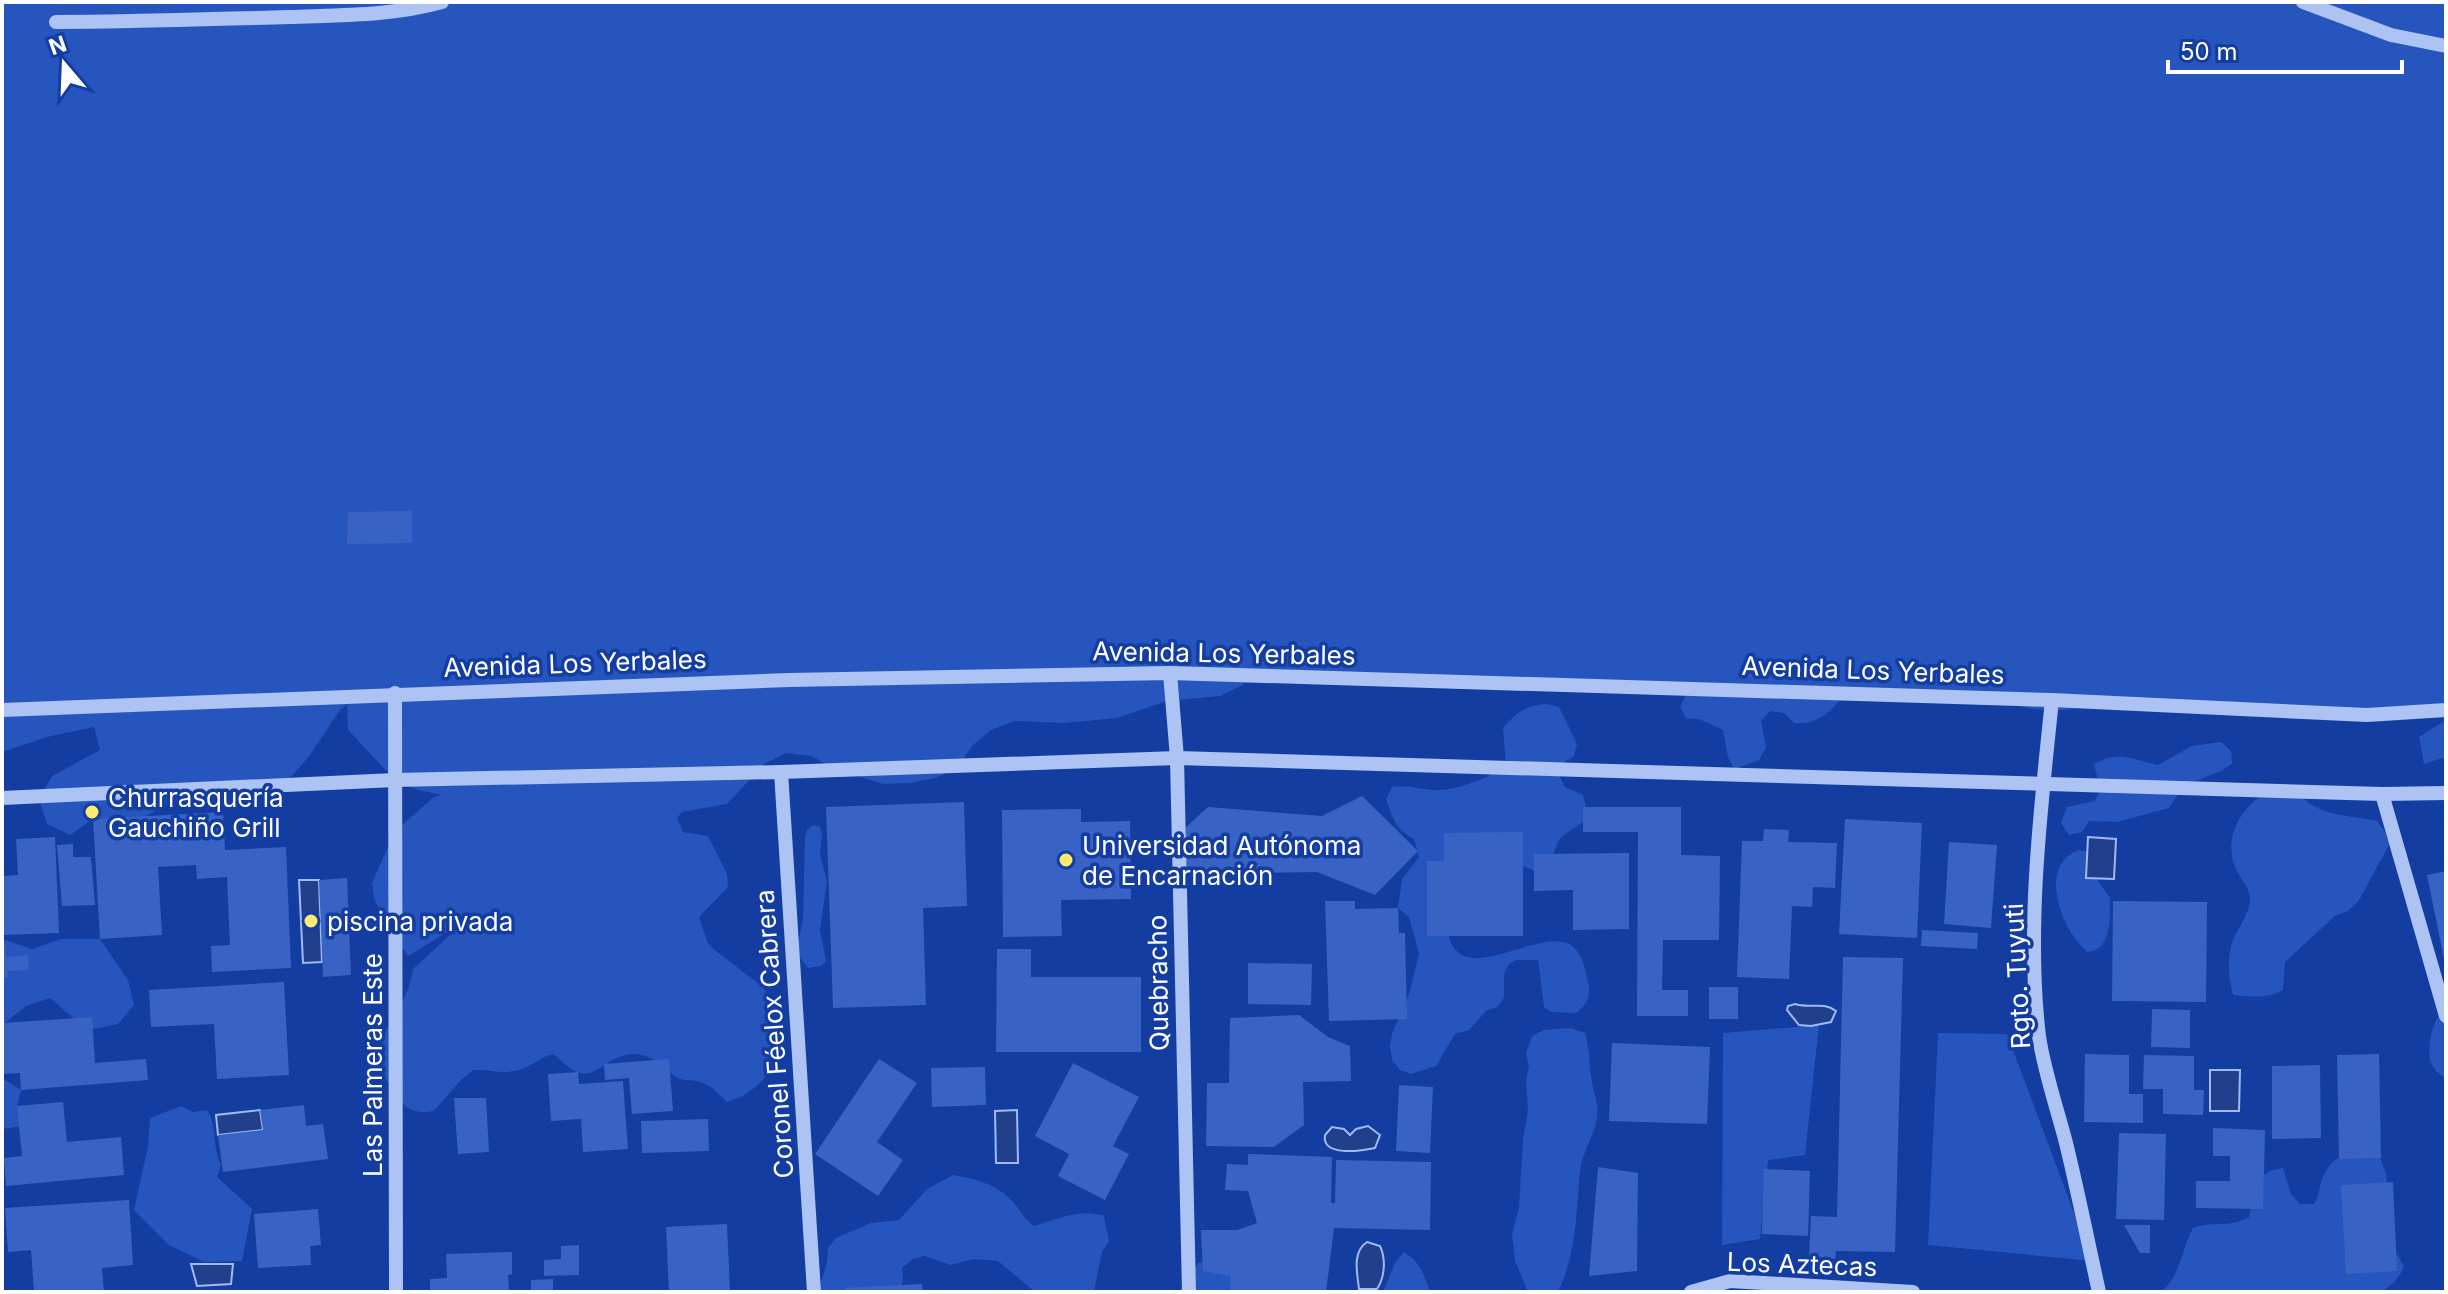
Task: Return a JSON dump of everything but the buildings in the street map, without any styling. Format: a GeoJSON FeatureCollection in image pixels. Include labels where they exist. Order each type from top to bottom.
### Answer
{"type":"FeatureCollection","features":[{"type":"Feature","properties":{"kind":"street"},"geometry":{"type":"LineString","coordinates":[[56,22],[172,22],[355,14],[412,11],[442,2]]}},
{"type":"Feature","properties":{"kind":"street"},"geometry":{"type":"LineString","coordinates":[[2303,2],[2391,35],[2446,46]]}},
{"type":"Feature","properties":{"kind":"street","name":"Avenida Los Yerbales"},"geometry":{"type":"LineString","coordinates":[[2,710],[789,680],[1170,673],[2052,700],[2367,715],[2446,710]]}},
{"type":"Feature","properties":{"kind":"street","name":"Quebracho"},"geometry":{"type":"LineString","coordinates":[[1170,673],[1177,758],[1189,1292]]}},
{"type":"Feature","properties":{"kind":"street","name":"Las Palmeras Este"},"geometry":{"type":"LineString","coordinates":[[395,693],[396,1292]]}},
{"type":"Feature","properties":{"kind":"street","name":"Rgto. Tuyuti"},"geometry":{"type":"LineString","coordinates":[[2052,700],[2043,784],[2035,960],[2039,1037],[2099,1292]]}},
{"type":"Feature","properties":{"kind":"street"},"geometry":{"type":"LineString","coordinates":[[2,798],[395,780],[781,772],[1177,758],[2382,794],[2446,793]]}},
{"type":"Feature","properties":{"kind":"street","name":"Coronel Féelox Cabrera"},"geometry":{"type":"LineString","coordinates":[[781,772],[814,1292]]}},
{"type":"Feature","properties":{"kind":"street"},"geometry":{"type":"LineString","coordinates":[[2382,794],[2446,1016]]}},
{"type":"Feature","properties":{"kind":"street","name":"Los Aztecas"},"geometry":{"type":"LineString","coordinates":[[1691,1292],[1730,1281],[1913,1292]]}},
{"type":"Feature","properties":{"kind":"shaded area"},"geometry":{"type":"Polygon","coordinates":[[[2,2],[2446,2],[2446,710],[2243,716],[2225,710],[2090,705],[2050,710],[2009,702],[1842,697],[1827,713],[1809,722],[1794,723],[1784,713],[1770,711],[1761,721],[1766,747],[1759,760],[1734,769],[1728,757],[1723,730],[1699,719],[1686,718],[1680,707],[1686,695],[1246,676],[1243,685],[1220,696],[1167,701],[1117,718],[1065,723],[1014,721],[991,730],[972,746],[957,768],[935,778],[910,783],[883,784],[833,768],[811,756],[786,753],[764,764],[727,804],[682,812],[677,818],[683,832],[708,836],[727,874],[728,887],[699,917],[707,941],[764,988],[774,1013],[776,1053],[764,1079],[743,1096],[727,1102],[706,1084],[678,1078],[642,1055],[625,1055],[595,1071],[581,1073],[553,1054],[528,1067],[512,1071],[473,1070],[434,1111],[413,1110],[401,1101],[385,1076],[380,1059],[381,1044],[409,987],[413,969],[464,922],[408,956],[385,923],[374,898],[372,883],[395,831],[434,797],[442,795],[418,790],[395,780],[348,730],[347,705],[340,710],[292,776],[269,791],[222,805],[194,807],[169,804],[123,828],[93,819],[70,835],[47,824],[39,799],[52,776],[100,750],[94,727],[47,737],[2,752],[2,2]]]}},
{"type":"Feature","properties":{"kind":"shaded area"},"geometry":{"type":"Polygon","coordinates":[[[1546,704],[1559,707],[1577,744],[1574,756],[1563,763],[1559,775],[1565,787],[1583,795],[1585,820],[1561,838],[1554,856],[1536,871],[1512,862],[1447,924],[1452,945],[1463,956],[1479,958],[1554,941],[1569,944],[1580,955],[1584,966],[1589,987],[1588,999],[1576,1013],[1551,1012],[1544,1007],[1538,960],[1517,960],[1509,964],[1504,974],[1504,998],[1497,1007],[1486,1011],[1469,1030],[1455,1034],[1436,1066],[1411,1074],[1400,1070],[1392,1060],[1390,1046],[1409,994],[1419,954],[1409,917],[1398,908],[1402,879],[1419,857],[1414,839],[1399,827],[1386,799],[1392,787],[1455,788],[1506,767],[1503,728],[1522,711],[1546,704]]]}},
{"type":"Feature","properties":{"kind":"shaded area"},"geometry":{"type":"Polygon","coordinates":[[[2446,720],[2446,757],[2424,764],[2419,737],[2446,720]]]}},
{"type":"Feature","properties":{"kind":"shaded area"},"geometry":{"type":"Polygon","coordinates":[[[2221,742],[2231,751],[2232,764],[2183,786],[2169,808],[2117,822],[2089,821],[2082,832],[2069,835],[2061,823],[2067,807],[2095,801],[2100,789],[2094,764],[2119,756],[2158,765],[2192,746],[2221,742]]]}},
{"type":"Feature","properties":{"kind":"shaded area"},"geometry":{"type":"Polygon","coordinates":[[[2260,797],[2302,797],[2327,812],[2377,821],[2389,845],[2358,902],[2348,911],[2335,916],[2285,962],[2283,990],[2253,997],[2233,995],[2229,975],[2233,940],[2250,900],[2237,872],[2231,847],[2240,818],[2260,797]]]}},
{"type":"Feature","properties":{"kind":"shaded area"},"geometry":{"type":"Polygon","coordinates":[[[813,825],[820,827],[822,834],[820,854],[827,881],[820,930],[826,961],[821,966],[808,968],[800,958],[798,945],[803,917],[805,837],[813,825]]]}},
{"type":"Feature","properties":{"kind":"shaded area"},"geometry":{"type":"Polygon","coordinates":[[[2088,837],[2116,839],[2114,879],[2086,878],[2088,837]]]}},
{"type":"Feature","properties":{"kind":"shaded area"},"geometry":{"type":"Polygon","coordinates":[[[2079,850],[2087,852],[2096,878],[2110,898],[2106,939],[2096,950],[2088,952],[2078,942],[2062,915],[2056,884],[2059,869],[2066,858],[2079,850]]]}},
{"type":"Feature","properties":{"kind":"shaded area","name":"piscina privada"},"geometry":{"type":"Polygon","coordinates":[[[299,880],[319,880],[322,962],[303,963],[299,880]]]}},
{"type":"Feature","properties":{"kind":"shaded area"},"geometry":{"type":"Polygon","coordinates":[[[2,939],[32,949],[61,939],[100,939],[128,980],[134,1005],[118,1024],[94,1029],[72,1017],[50,998],[26,1006],[2,1025],[2,939]]]}},
{"type":"Feature","properties":{"kind":"shaded area"},"geometry":{"type":"Polygon","coordinates":[[[1788,1006],[1826,1006],[1836,1011],[1831,1022],[1799,1025],[1787,1010],[1788,1006]]]}},
{"type":"Feature","properties":{"kind":"shaded area"},"geometry":{"type":"Polygon","coordinates":[[[2441,1014],[2446,1014],[2446,1079],[2433,1067],[2429,1053],[2432,1031],[2441,1014]]]}},
{"type":"Feature","properties":{"kind":"shaded area"},"geometry":{"type":"Polygon","coordinates":[[[1819,1025],[1805,1155],[1768,1160],[1760,1239],[1722,1245],[1723,1033],[1819,1025]]]}},
{"type":"Feature","properties":{"kind":"shaded area"},"geometry":{"type":"Polygon","coordinates":[[[1571,1028],[1585,1033],[1597,1118],[1581,1164],[1575,1233],[1564,1277],[1558,1292],[1528,1292],[1515,1261],[1512,1234],[1519,1207],[1528,1111],[1526,1081],[1529,1067],[1526,1053],[1532,1036],[1544,1030],[1571,1028]]]}},
{"type":"Feature","properties":{"kind":"shaded area"},"geometry":{"type":"Polygon","coordinates":[[[1938,1033],[2007,1034],[2092,1261],[1928,1245],[1938,1033]]]}},
{"type":"Feature","properties":{"kind":"shaded area"},"geometry":{"type":"Polygon","coordinates":[[[2210,1070],[2240,1070],[2239,1111],[2210,1111],[2210,1070]]]}},
{"type":"Feature","properties":{"kind":"shaded area"},"geometry":{"type":"Polygon","coordinates":[[[2,1078],[21,1090],[17,1106],[23,1126],[2,1129],[2,1078]]]}},
{"type":"Feature","properties":{"kind":"shaded area"},"geometry":{"type":"Polygon","coordinates":[[[181,1106],[193,1112],[207,1110],[221,1165],[217,1177],[252,1209],[242,1261],[204,1262],[169,1245],[134,1210],[148,1146],[150,1118],[181,1106]]]}},
{"type":"Feature","properties":{"kind":"shaded area"},"geometry":{"type":"Polygon","coordinates":[[[260,1110],[263,1130],[218,1135],[216,1115],[260,1110]]]}},
{"type":"Feature","properties":{"kind":"shaded area"},"geometry":{"type":"Polygon","coordinates":[[[1017,1110],[1018,1163],[996,1163],[995,1111],[1017,1110]]]}},
{"type":"Feature","properties":{"kind":"shaded area"},"geometry":{"type":"Polygon","coordinates":[[[1368,1126],[1380,1135],[1375,1148],[1343,1151],[1329,1147],[1325,1142],[1325,1135],[1332,1127],[1344,1129],[1350,1135],[1356,1129],[1368,1126]]]}},
{"type":"Feature","properties":{"kind":"shaded area"},"geometry":{"type":"Polygon","coordinates":[[[2377,1149],[2386,1174],[2391,1244],[2404,1266],[2395,1281],[2381,1292],[2161,1292],[2177,1270],[2193,1228],[2234,1223],[2249,1217],[2258,1179],[2270,1171],[2283,1168],[2291,1194],[2300,1204],[2314,1204],[2331,1163],[2352,1152],[2377,1149]]]}},
{"type":"Feature","properties":{"kind":"shaded area"},"geometry":{"type":"Polygon","coordinates":[[[953,1175],[996,1188],[1012,1200],[1034,1226],[1077,1214],[1104,1216],[1109,1241],[1102,1252],[1094,1291],[1035,1292],[998,1261],[974,1259],[950,1265],[925,1256],[913,1259],[902,1268],[903,1281],[899,1292],[818,1292],[828,1248],[836,1238],[871,1223],[899,1220],[927,1189],[953,1175]]]}},
{"type":"Feature","properties":{"kind":"shaded area"},"geometry":{"type":"Polygon","coordinates":[[[1367,1242],[1380,1246],[1383,1257],[1383,1274],[1377,1289],[1359,1289],[1357,1257],[1367,1242]]]}},
{"type":"Feature","properties":{"kind":"shaded area"},"geometry":{"type":"Polygon","coordinates":[[[1404,1252],[1421,1269],[1430,1292],[1383,1292],[1395,1263],[1404,1252]]]}},
{"type":"Feature","properties":{"kind":"shaded area"},"geometry":{"type":"Polygon","coordinates":[[[1212,1260],[1265,1292],[1179,1292],[1198,1263],[1212,1260]]]}},
{"type":"Feature","properties":{"kind":"shaded area"},"geometry":{"type":"Polygon","coordinates":[[[191,1264],[233,1264],[231,1284],[197,1286],[191,1264]]]}},
{"type":"Feature","properties":{"kind":"place","name":"Churrasquería Gauchiño Grill"},"geometry":{"type":"Point","coordinates":[92,812]}},
{"type":"Feature","properties":{"kind":"place","name":"Universidad Autónoma de Encarnación"},"geometry":{"type":"Point","coordinates":[1066,860]}},
{"type":"Feature","properties":{"kind":"place","name":"piscina privada"},"geometry":{"type":"Point","coordinates":[311,921]}}]}
